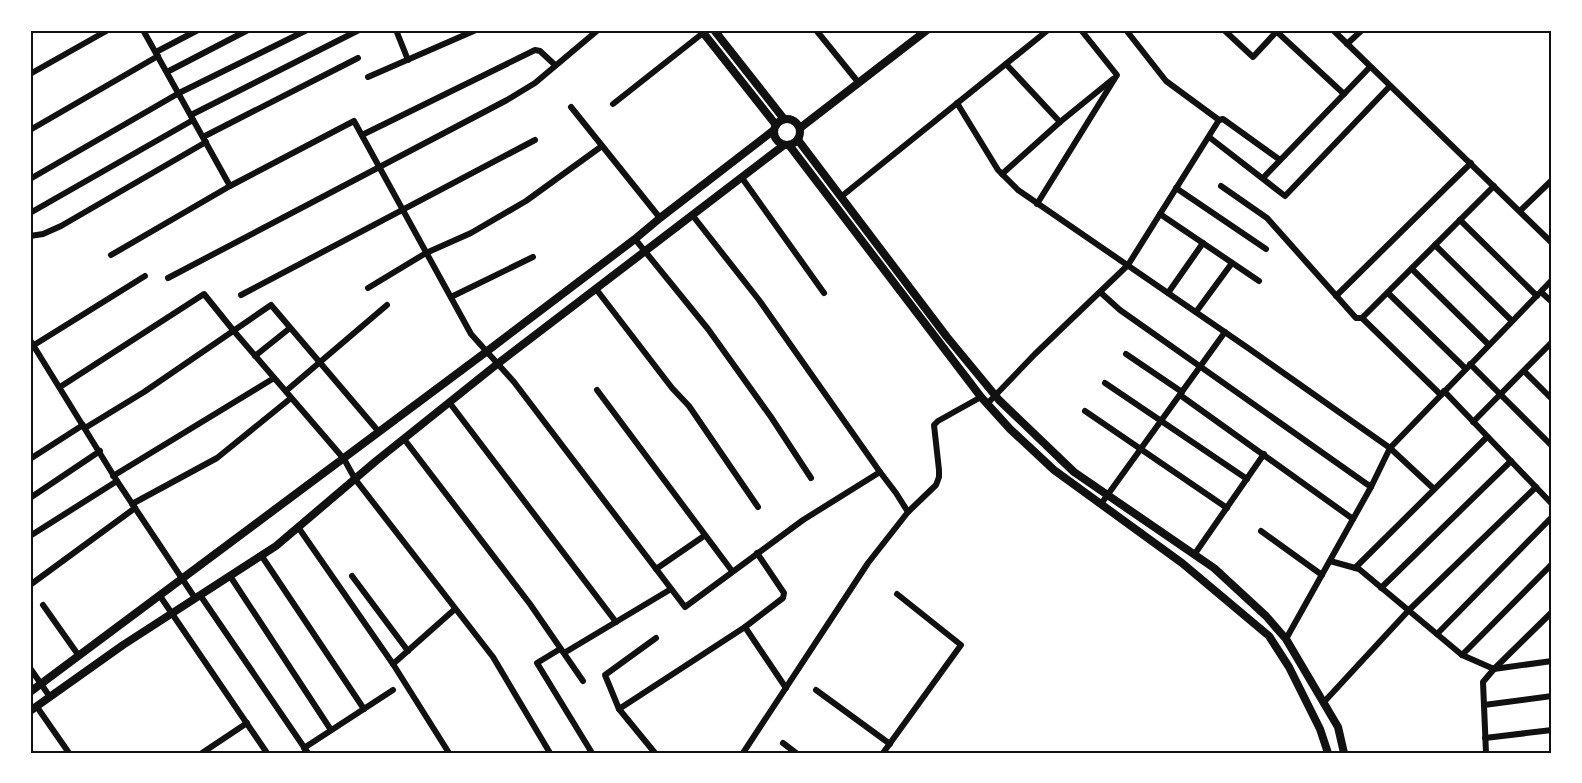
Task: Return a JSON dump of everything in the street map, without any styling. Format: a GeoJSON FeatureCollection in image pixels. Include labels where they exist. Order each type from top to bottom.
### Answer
{"type":"FeatureCollection","features":[{"type":"Feature","properties":{"kind":"street"},"geometry":{"type":"LineString","coordinates":[[30,74],[108,30]]}},
{"type":"Feature","properties":{"kind":"street"},"geometry":{"type":"LineString","coordinates":[[143,30],[230,186]]}},
{"type":"Feature","properties":{"kind":"street"},"geometry":{"type":"LineString","coordinates":[[30,130],[198,30]]}},
{"type":"Feature","properties":{"kind":"street"},"geometry":{"type":"LineString","coordinates":[[167,72],[248,30]]}},
{"type":"Feature","properties":{"kind":"street"},"geometry":{"type":"LineString","coordinates":[[30,179],[179,93],[307,30]]}},
{"type":"Feature","properties":{"kind":"street"},"geometry":{"type":"LineString","coordinates":[[30,213],[192,117],[359,30]]}},
{"type":"Feature","properties":{"kind":"street"},"geometry":{"type":"LineString","coordinates":[[396,30],[408,60]]}},
{"type":"Feature","properties":{"kind":"street"},"geometry":{"type":"LineString","coordinates":[[369,77],[476,30]]}},
{"type":"Feature","properties":{"kind":"street"},"geometry":{"type":"LineString","coordinates":[[168,278],[507,100],[536,83],[598,30]]}},
{"type":"Feature","properties":{"kind":"street"},"geometry":{"type":"LineString","coordinates":[[714,30],[784,119],[794,120],[800,128]]}},
{"type":"Feature","properties":{"kind":"street"},"geometry":{"type":"LineString","coordinates":[[816,30],[858,82]]}},
{"type":"Feature","properties":{"kind":"street"},"geometry":{"type":"LineString","coordinates":[[927,30],[800,128],[798,140],[947,337],[995,396],[1074,472],[1214,568],[1266,616],[1286,639],[1324,702],[1338,728],[1344,753]]}},
{"type":"Feature","properties":{"kind":"street"},"geometry":{"type":"LineString","coordinates":[[842,196],[1048,30]]}},
{"type":"Feature","properties":{"kind":"street"},"geometry":{"type":"LineString","coordinates":[[1081,30],[1117,75]]}},
{"type":"Feature","properties":{"kind":"street"},"geometry":{"type":"LineString","coordinates":[[1126,30],[1166,81],[1219,120],[1223,119],[1280,160]]}},
{"type":"Feature","properties":{"kind":"street"},"geometry":{"type":"LineString","coordinates":[[1224,30],[1253,57],[1276,31],[1344,94]]}},
{"type":"Feature","properties":{"kind":"street"},"geometry":{"type":"LineString","coordinates":[[1334,30],[1552,243]]}},
{"type":"Feature","properties":{"kind":"street"},"geometry":{"type":"LineString","coordinates":[[1347,44],[1362,30]]}},
{"type":"Feature","properties":{"kind":"street"},"geometry":{"type":"LineString","coordinates":[[613,104],[702,31],[775,128],[777,140],[787,145],[984,401],[1010,429],[1054,470],[1182,563],[1269,636],[1289,667],[1320,729],[1328,753]]}},
{"type":"Feature","properties":{"kind":"street"},"geometry":{"type":"LineString","coordinates":[[362,135],[535,50],[540,51],[555,65]]}},
{"type":"Feature","properties":{"kind":"street"},"geometry":{"type":"LineString","coordinates":[[30,236],[43,234],[61,226],[205,140],[357,58]]}},
{"type":"Feature","properties":{"kind":"street"},"geometry":{"type":"LineString","coordinates":[[1006,64],[1060,122]]}},
{"type":"Feature","properties":{"kind":"street"},"geometry":{"type":"LineString","coordinates":[[1263,178],[1370,67]]}},
{"type":"Feature","properties":{"kind":"street"},"geometry":{"type":"LineString","coordinates":[[1002,174],[1117,75]]}},
{"type":"Feature","properties":{"kind":"street"},"geometry":{"type":"LineString","coordinates":[[1037,204],[1117,75]]}},
{"type":"Feature","properties":{"kind":"street"},"geometry":{"type":"LineString","coordinates":[[1209,137],[1285,196],[1390,86]]}},
{"type":"Feature","properties":{"kind":"street"},"geometry":{"type":"LineString","coordinates":[[957,103],[1002,174],[1018,190],[1390,448],[1434,489]]}},
{"type":"Feature","properties":{"kind":"street"},"geometry":{"type":"LineString","coordinates":[[571,106],[660,218]]}},
{"type":"Feature","properties":{"kind":"street"},"geometry":{"type":"LineString","coordinates":[[30,692],[635,240],[784,119]]}},
{"type":"Feature","properties":{"kind":"street"},"geometry":{"type":"LineString","coordinates":[[743,753],[868,563],[908,512],[936,485],[939,477],[934,425],[938,420],[995,396],[1128,265],[1219,120]]}},
{"type":"Feature","properties":{"kind":"street"},"geometry":{"type":"LineString","coordinates":[[111,255],[230,186],[354,121],[471,334],[496,365],[514,382],[685,607],[803,520],[880,472]]}},
{"type":"Feature","properties":{"kind":"street"},"geometry":{"type":"LineString","coordinates":[[241,295],[536,140]]}},
{"type":"Feature","properties":{"kind":"street"},"geometry":{"type":"LineString","coordinates":[[69,753],[33,709],[123,645],[261,555],[496,365],[742,178],[787,145],[798,140]]}},
{"type":"Feature","properties":{"kind":"street"},"geometry":{"type":"LineString","coordinates":[[368,288],[426,253],[471,233],[526,201],[602,146]]}},
{"type":"Feature","properties":{"kind":"street"},"geometry":{"type":"LineString","coordinates":[[1336,296],[1471,163]]}},
{"type":"Feature","properties":{"kind":"street"},"geometry":{"type":"LineString","coordinates":[[742,178],[824,293]]}},
{"type":"Feature","properties":{"kind":"street"},"geometry":{"type":"LineString","coordinates":[[1520,211],[1552,180]]}},
{"type":"Feature","properties":{"kind":"street"},"geometry":{"type":"LineString","coordinates":[[1221,186],[1267,219],[1356,318],[1362,318],[1473,422],[1552,504]]}},
{"type":"Feature","properties":{"kind":"street"},"geometry":{"type":"LineString","coordinates":[[1362,318],[1494,186]]}},
{"type":"Feature","properties":{"kind":"street"},"geometry":{"type":"LineString","coordinates":[[1176,189],[1266,249]]}},
{"type":"Feature","properties":{"kind":"street"},"geometry":{"type":"LineString","coordinates":[[1160,214],[1259,281]]}},
{"type":"Feature","properties":{"kind":"street"},"geometry":{"type":"LineString","coordinates":[[693,216],[766,310],[908,512]]}},
{"type":"Feature","properties":{"kind":"street"},"geometry":{"type":"LineString","coordinates":[[1460,220],[1539,294],[1552,302]]}},
{"type":"Feature","properties":{"kind":"street"},"geometry":{"type":"LineString","coordinates":[[635,240],[714,338],[812,478]]}},
{"type":"Feature","properties":{"kind":"street"},"geometry":{"type":"LineString","coordinates":[[1168,293],[1203,243]]}},
{"type":"Feature","properties":{"kind":"street"},"geometry":{"type":"LineString","coordinates":[[1435,245],[1512,321]]}},
{"type":"Feature","properties":{"kind":"street"},"geometry":{"type":"LineString","coordinates":[[451,297],[533,257]]}},
{"type":"Feature","properties":{"kind":"street"},"geometry":{"type":"LineString","coordinates":[[1196,312],[1232,263]]}},
{"type":"Feature","properties":{"kind":"street"},"geometry":{"type":"LineString","coordinates":[[1412,268],[1489,345]]}},
{"type":"Feature","properties":{"kind":"street"},"geometry":{"type":"LineString","coordinates":[[145,276],[32,343],[115,478],[182,580],[198,597],[306,750],[331,730],[393,690]]}},
{"type":"Feature","properties":{"kind":"street"},"geometry":{"type":"LineString","coordinates":[[1286,639],[1371,487],[1390,448],[1552,280]]}},
{"type":"Feature","properties":{"kind":"street"},"geometry":{"type":"LineString","coordinates":[[596,289],[672,388],[690,406],[758,507]]}},
{"type":"Feature","properties":{"kind":"street"},"geometry":{"type":"LineString","coordinates":[[1100,292],[1120,310],[1371,487]]}},
{"type":"Feature","properties":{"kind":"street"},"geometry":{"type":"LineString","coordinates":[[1388,292],[1468,367],[1501,394],[1552,446]]}},
{"type":"Feature","properties":{"kind":"street"},"geometry":{"type":"LineString","coordinates":[[60,387],[204,294],[344,459],[355,478],[493,657],[550,753]]}},
{"type":"Feature","properties":{"kind":"street"},"geometry":{"type":"LineString","coordinates":[[30,459],[144,392],[271,305],[379,432]]}},
{"type":"Feature","properties":{"kind":"street"},"geometry":{"type":"LineString","coordinates":[[286,391],[387,305]]}},
{"type":"Feature","properties":{"kind":"street"},"geometry":{"type":"LineString","coordinates":[[255,356],[290,328]]}},
{"type":"Feature","properties":{"kind":"street"},"geometry":{"type":"LineString","coordinates":[[1101,504],[1225,332]]}},
{"type":"Feature","properties":{"kind":"street"},"geometry":{"type":"LineString","coordinates":[[1473,422],[1550,347]]}},
{"type":"Feature","properties":{"kind":"street"},"geometry":{"type":"LineString","coordinates":[[1126,354],[1353,519]]}},
{"type":"Feature","properties":{"kind":"street"},"geometry":{"type":"LineString","coordinates":[[1524,371],[1552,399]]}},
{"type":"Feature","properties":{"kind":"street"},"geometry":{"type":"LineString","coordinates":[[30,536],[115,478],[274,378]]}},
{"type":"Feature","properties":{"kind":"street"},"geometry":{"type":"LineString","coordinates":[[1105,383],[1247,479]]}},
{"type":"Feature","properties":{"kind":"street"},"geometry":{"type":"LineString","coordinates":[[597,390],[732,571]]}},
{"type":"Feature","properties":{"kind":"street"},"geometry":{"type":"LineString","coordinates":[[30,585],[133,506],[217,458],[291,398]]}},
{"type":"Feature","properties":{"kind":"street"},"geometry":{"type":"LineString","coordinates":[[449,402],[616,622]]}},
{"type":"Feature","properties":{"kind":"street"},"geometry":{"type":"LineString","coordinates":[[1085,411],[1227,508]]}},
{"type":"Feature","properties":{"kind":"street"},"geometry":{"type":"LineString","coordinates":[[1355,568],[1488,437]]}},
{"type":"Feature","properties":{"kind":"street"},"geometry":{"type":"LineString","coordinates":[[404,439],[530,604],[583,681]]}},
{"type":"Feature","properties":{"kind":"street"},"geometry":{"type":"LineString","coordinates":[[30,498],[100,451]]}},
{"type":"Feature","properties":{"kind":"street"},"geometry":{"type":"LineString","coordinates":[[1194,555],[1264,454]]}},
{"type":"Feature","properties":{"kind":"street"},"geometry":{"type":"LineString","coordinates":[[1382,588],[1511,461]]}},
{"type":"Feature","properties":{"kind":"street"},"geometry":{"type":"LineString","coordinates":[[1324,702],[1409,610],[1536,487]]}},
{"type":"Feature","properties":{"kind":"street"},"geometry":{"type":"LineString","coordinates":[[1437,634],[1552,517]]}},
{"type":"Feature","properties":{"kind":"street"},"geometry":{"type":"LineString","coordinates":[[298,527],[393,664],[449,753]]}},
{"type":"Feature","properties":{"kind":"street"},"geometry":{"type":"LineString","coordinates":[[1261,531],[1322,575]]}},
{"type":"Feature","properties":{"kind":"street"},"geometry":{"type":"LineString","coordinates":[[656,569],[704,536]]}},
{"type":"Feature","properties":{"kind":"street"},"geometry":{"type":"LineString","coordinates":[[619,709],[745,627],[785,595],[757,553]]}},
{"type":"Feature","properties":{"kind":"street"},"geometry":{"type":"LineString","coordinates":[[261,555],[364,709]]}},
{"type":"Feature","properties":{"kind":"street"},"geometry":{"type":"LineString","coordinates":[[1330,561],[1359,569],[1462,654],[1494,669],[1552,661]]}},
{"type":"Feature","properties":{"kind":"street"},"geometry":{"type":"LineString","coordinates":[[1462,654],[1552,564]]}},
{"type":"Feature","properties":{"kind":"street"},"geometry":{"type":"LineString","coordinates":[[230,576],[331,730]]}},
{"type":"Feature","properties":{"kind":"street"},"geometry":{"type":"LineString","coordinates":[[352,576],[408,651]]}},
{"type":"Feature","properties":{"kind":"street"},"geometry":{"type":"LineString","coordinates":[[592,753],[537,663],[616,622],[671,589]]}},
{"type":"Feature","properties":{"kind":"street"},"geometry":{"type":"LineString","coordinates":[[883,753],[961,645],[897,594]]}},
{"type":"Feature","properties":{"kind":"street"},"geometry":{"type":"LineString","coordinates":[[160,596],[267,753]]}},
{"type":"Feature","properties":{"kind":"street"},"geometry":{"type":"LineString","coordinates":[[42,605],[79,656]]}},
{"type":"Feature","properties":{"kind":"street"},"geometry":{"type":"LineString","coordinates":[[393,664],[455,609]]}},
{"type":"Feature","properties":{"kind":"street"},"geometry":{"type":"LineString","coordinates":[[1486,753],[1483,682],[1552,612]]}},
{"type":"Feature","properties":{"kind":"street"},"geometry":{"type":"LineString","coordinates":[[745,627],[786,688]]}},
{"type":"Feature","properties":{"kind":"street"},"geometry":{"type":"LineString","coordinates":[[655,753],[619,709],[605,675],[656,639]]}},
{"type":"Feature","properties":{"kind":"street"},"geometry":{"type":"LineString","coordinates":[[30,668],[50,697]]}},
{"type":"Feature","properties":{"kind":"street"},"geometry":{"type":"LineString","coordinates":[[816,690],[890,744]]}},
{"type":"Feature","properties":{"kind":"street"},"geometry":{"type":"LineString","coordinates":[[1484,705],[1552,696]]}},
{"type":"Feature","properties":{"kind":"street"},"geometry":{"type":"LineString","coordinates":[[202,753],[247,723]]}},
{"type":"Feature","properties":{"kind":"street"},"geometry":{"type":"LineString","coordinates":[[1485,738],[1552,730]]}},
{"type":"Feature","properties":{"kind":"street"},"geometry":{"type":"LineString","coordinates":[[783,743],[796,753]]}}]}
